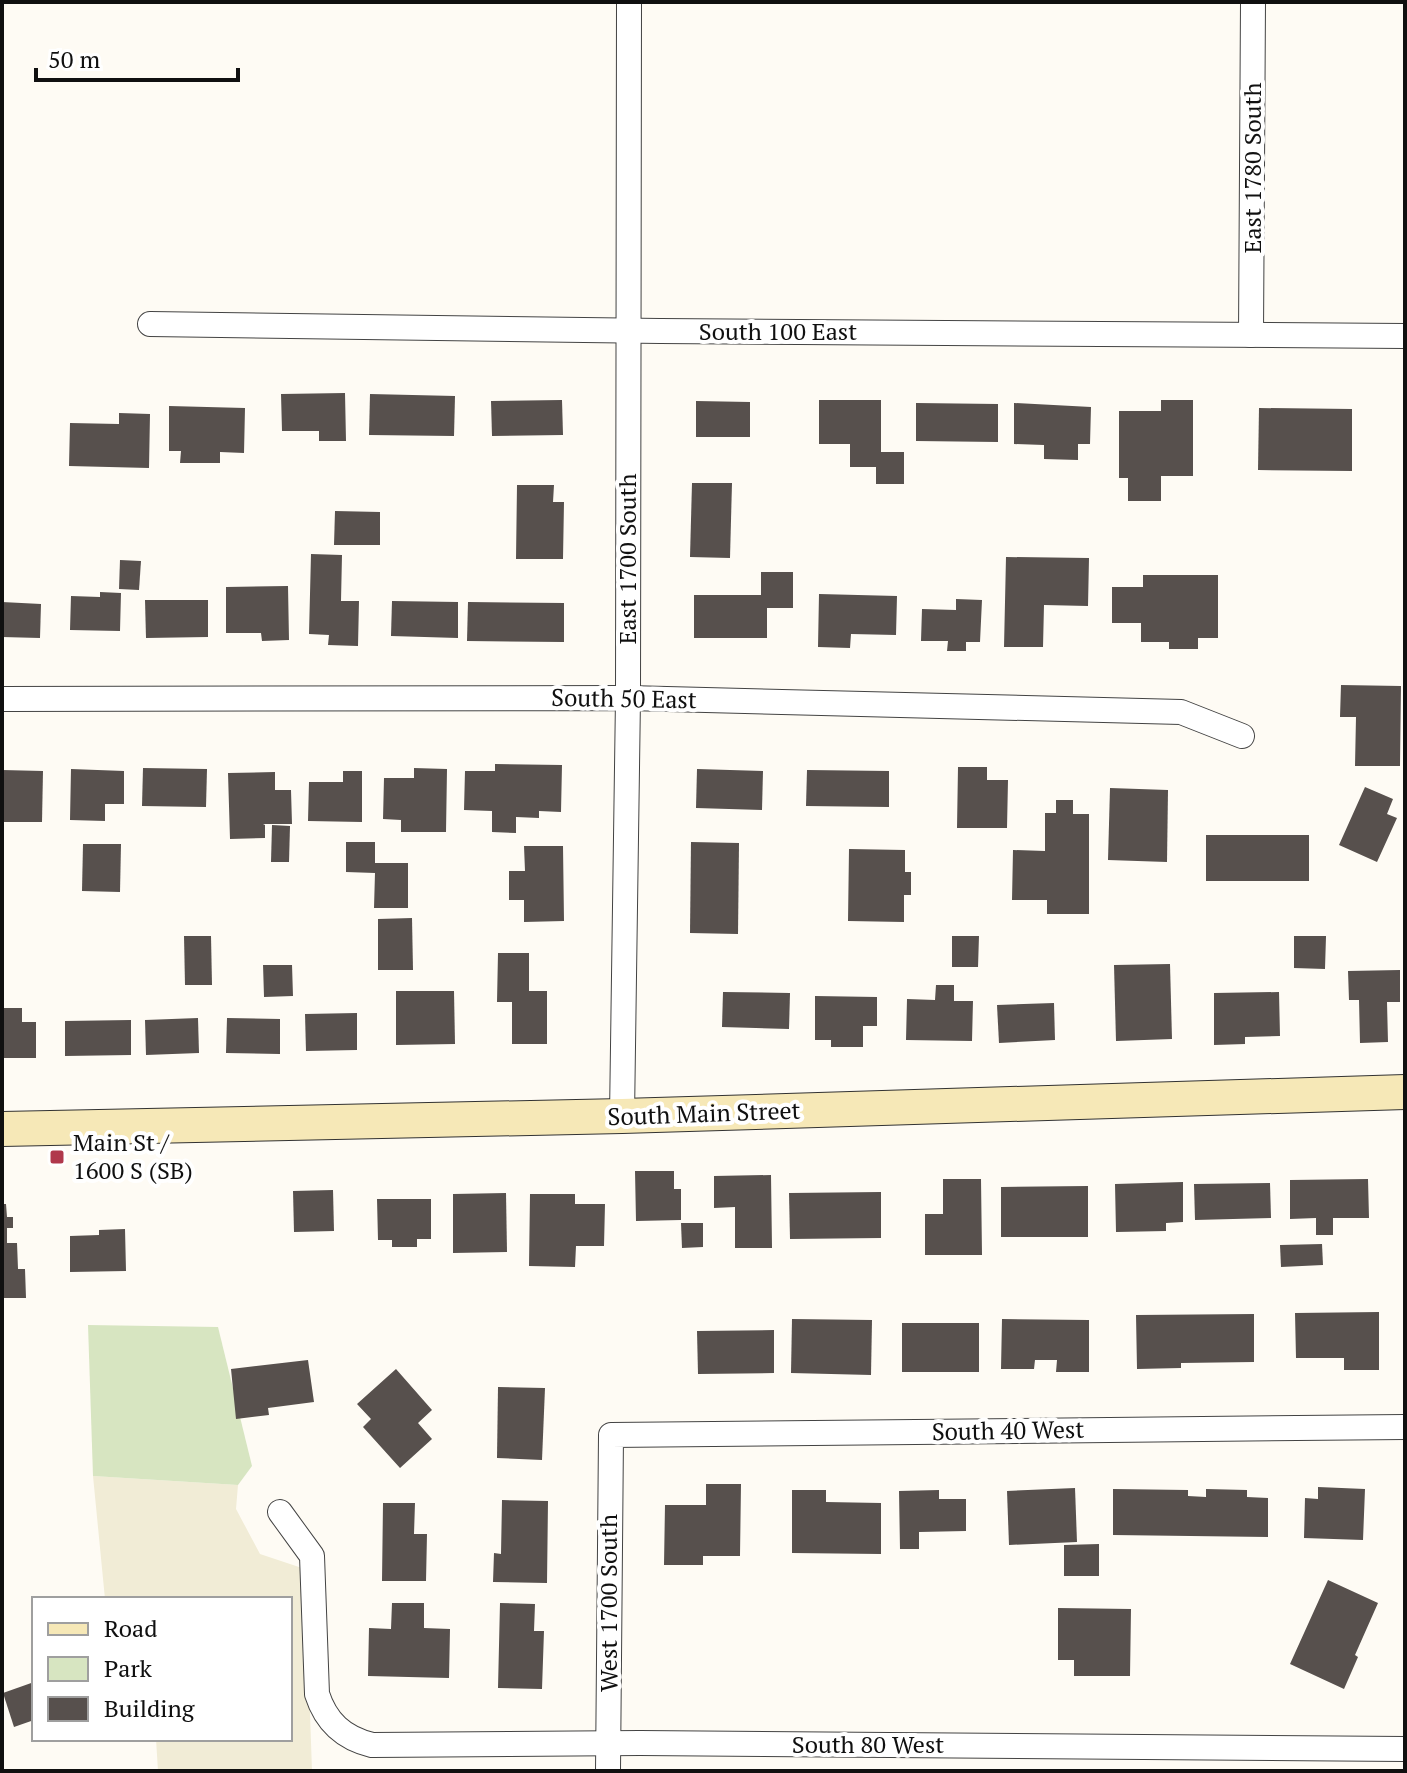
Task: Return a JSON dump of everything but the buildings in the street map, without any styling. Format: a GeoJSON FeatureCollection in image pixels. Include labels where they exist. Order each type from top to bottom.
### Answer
{"type":"FeatureCollection","features":[{"type":"Feature","properties":{"kind":"street","name":"East 1700 South"},"geometry":{"type":"LineString","coordinates":[[622,1116],[628,698],[629,2]]}},
{"type":"Feature","properties":{"kind":"street","name":"East 1780 South"},"geometry":{"type":"LineString","coordinates":[[1251,335],[1253,2]]}},
{"type":"Feature","properties":{"kind":"street","name":"South 100 East"},"geometry":{"type":"LineString","coordinates":[[150,324],[629,331],[1405,336]]}},
{"type":"Feature","properties":{"kind":"street","name":"South 50 East"},"geometry":{"type":"LineString","coordinates":[[2,699],[628,698],[1181,712],[1242,736]]}},
{"type":"Feature","properties":{"kind":"street","name":"South Main Street"},"geometry":{"type":"LineString","coordinates":[[2,1129],[622,1116],[1405,1092]]}},
{"type":"Feature","properties":{"kind":"street","name":"South 40 West"},"geometry":{"type":"LineString","coordinates":[[611,1435],[1405,1427]]}},
{"type":"Feature","properties":{"kind":"street","name":"West 1700 South"},"geometry":{"type":"LineString","coordinates":[[608,1771],[611,1435]]}},
{"type":"Feature","properties":{"kind":"street","name":"South 80 West"},"geometry":{"type":"LineString","coordinates":[[280,1512],[312,1556],[317,1694],[321,1707],[330,1721],[347,1736],[372,1745],[609,1743],[1405,1749]]}},
{"type":"Feature","properties":{"kind":"shaded area"},"geometry":{"type":"Polygon","coordinates":[[[93,1476],[238,1485],[236,1509],[260,1554],[305,1569],[312,1771],[158,1771],[156,1741],[292,1741],[292,1597],[105,1597],[93,1476]]]}},
{"type":"Feature","properties":{"kind":"green space"},"geometry":{"type":"Polygon","coordinates":[[[88,1325],[218,1327],[252,1466],[238,1485],[93,1476],[88,1325]]]}},
{"type":"Feature","properties":{"kind":"place","name":"Main St / 1600 S (SB)"},"geometry":{"type":"Point","coordinates":[57,1157]}}]}
